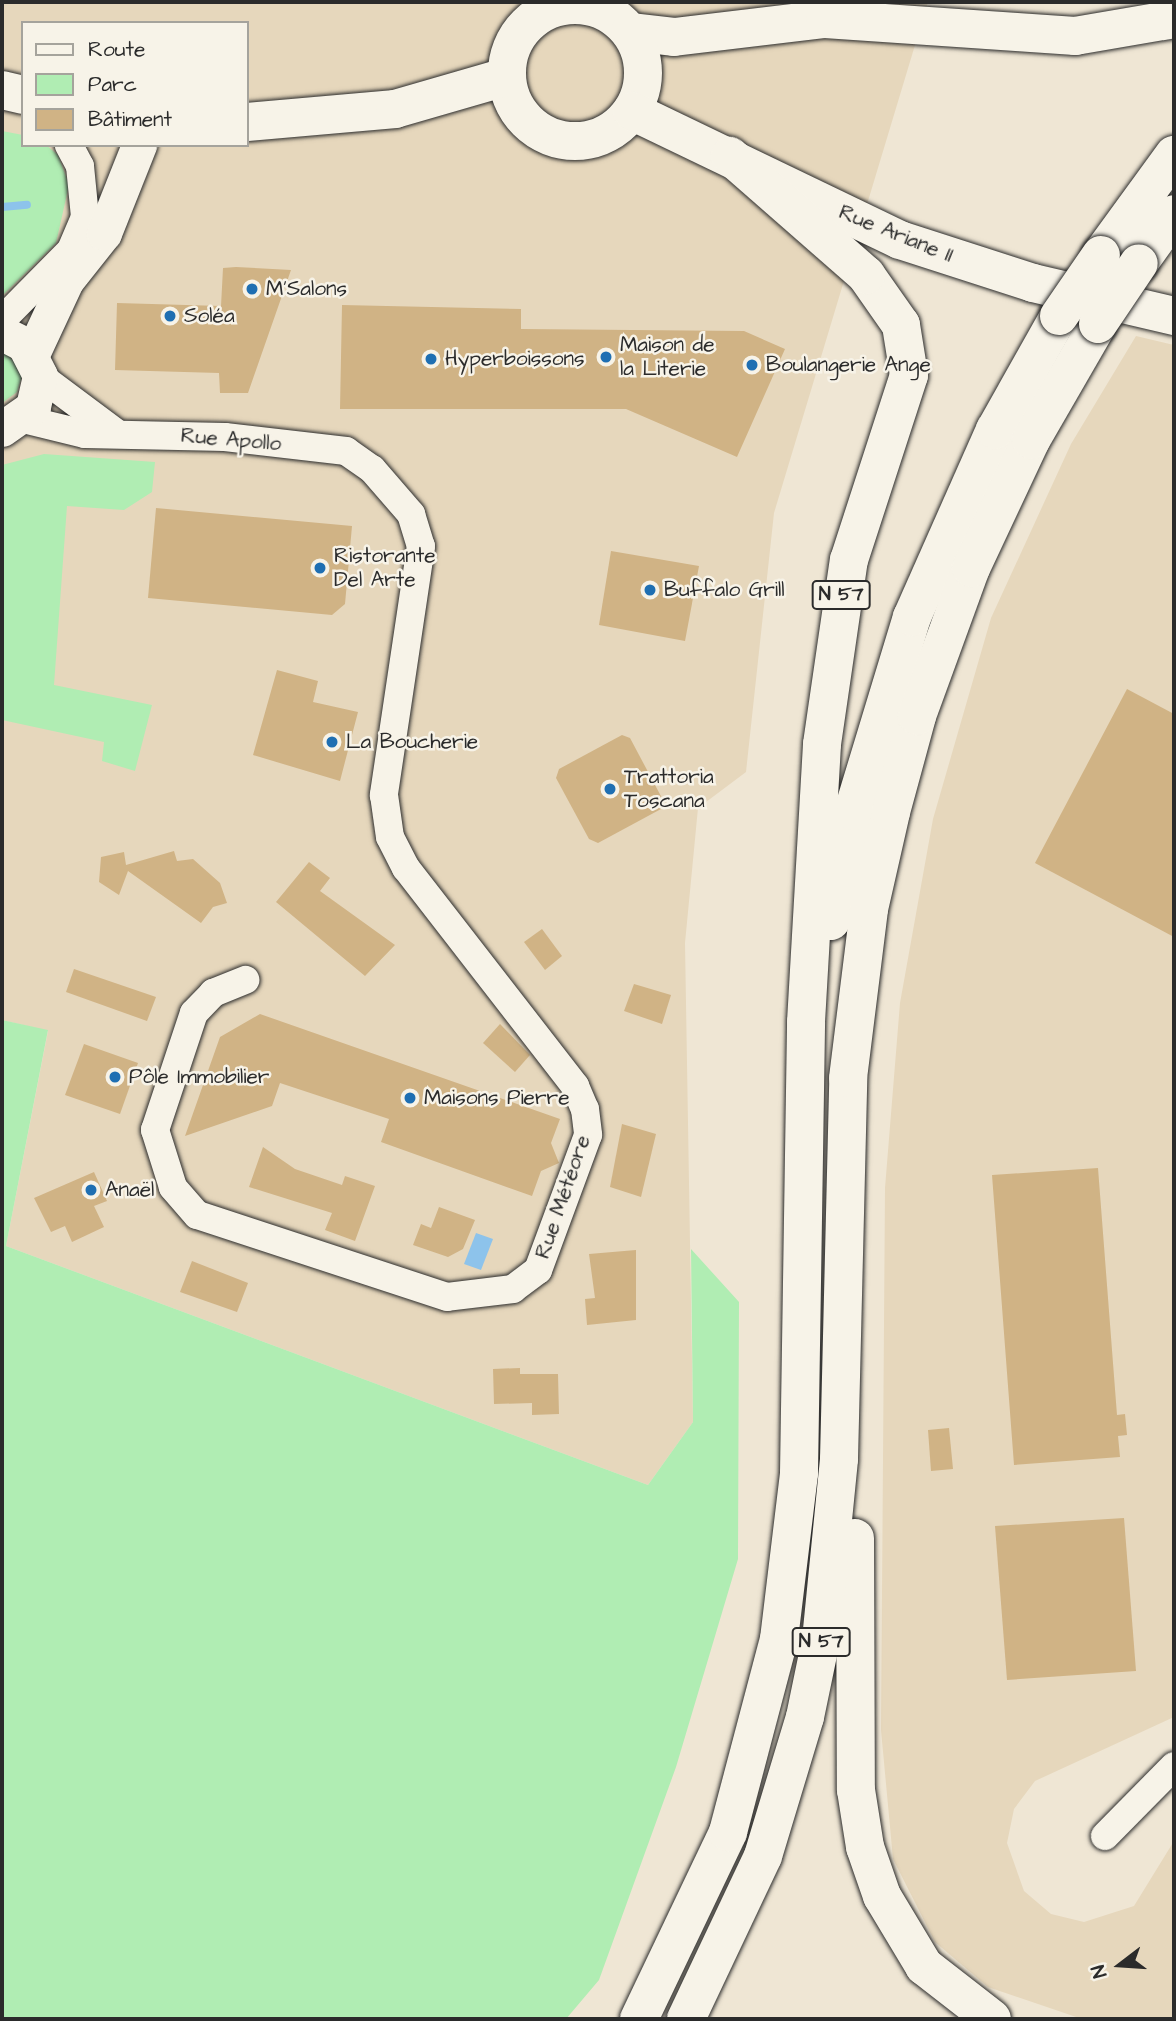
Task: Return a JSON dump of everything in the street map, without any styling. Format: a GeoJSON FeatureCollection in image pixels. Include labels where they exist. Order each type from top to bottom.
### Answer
{"type":"FeatureCollection","features":[{"type":"Feature","properties":{"kind":"main road"},"geometry":{"type":"LineString","coordinates":[[630,32],[643,78],[632,111],[603,136],[566,142],[547,137],[518,113],[506,77],[520,34],[556,7],[593,7],[630,32],[685,36],[825,19],[1075,36],[1174,19]]}},
{"type":"Feature","properties":{"kind":"main road"},"geometry":{"type":"LineString","coordinates":[[248,122],[395,109],[506,77]]}},
{"type":"Feature","properties":{"kind":"main road","name":"Rue Ariane II"},"geometry":{"type":"LineString","coordinates":[[632,111],[900,240],[1033,283],[1174,316]]}},
{"type":"Feature","properties":{"kind":"main road","name":"N 57"},"geometry":{"type":"LineString","coordinates":[[809,1118],[832,912],[879,715],[953,518],[1059,316],[1174,155]]}},
{"type":"Feature","properties":{"kind":"main road","name":"N 57"},"geometry":{"type":"LineString","coordinates":[[639,2019],[728,1832],[779,1639],[799,1473],[809,1118],[811,919],[839,603],[863,513],[899,418],[909,362],[901,325],[866,275],[730,156]]}},
{"type":"Feature","properties":{"kind":"main road","name":"N 57"},"geometry":{"type":"LineString","coordinates":[[686,2019],[763,1856],[816,1666],[836,1516],[844,1240],[856,999],[869,909],[917,716],[999,503],[1098,324],[1174,214]]}},
{"type":"Feature","properties":{"kind":"main road"},"geometry":{"type":"LineString","coordinates":[[844,1240],[860,1821],[873,1873],[909,1944],[946,1987],[992,2019]]}},
{"type":"Feature","properties":{"kind":"street"},"geometry":{"type":"LineString","coordinates":[[2,320],[71,250],[85,217],[80,166],[70,147]]}},
{"type":"Feature","properties":{"kind":"street"},"geometry":{"type":"LineString","coordinates":[[12,424],[66,281],[104,233],[138,147]]}},
{"type":"Feature","properties":{"kind":"street"},"geometry":{"type":"LineString","coordinates":[[2,333],[115,432]]}},
{"type":"Feature","properties":{"kind":"street","name":"Rue Apollo"},"geometry":{"type":"LineString","coordinates":[[12,424],[85,434],[115,432],[346,451]]}},
{"type":"Feature","properties":{"kind":"street","name":"Rue Météore"},"geometry":{"type":"LineString","coordinates":[[246,979],[213,993],[194,1013],[155,1130],[173,1187],[197,1214],[447,1297],[482,1297],[513,1289],[538,1270],[588,1135],[585,1109],[575,1086],[406,868],[390,837],[384,795],[421,546],[397,494],[346,451]]}},
{"type":"Feature","properties":{"kind":"street"},"geometry":{"type":"LineString","coordinates":[[1105,1836],[1174,1766]]}},
{"type":"Feature","properties":{"kind":"shaded area"},"geometry":{"type":"Polygon","coordinates":[[[2,2],[928,2],[774,513],[746,772],[698,808],[685,943],[693,1422],[648,1485],[6,1246],[48,1031],[2,1020],[2,2]]]}},
{"type":"Feature","properties":{"kind":"shaded area"},"geometry":{"type":"Polygon","coordinates":[[[1136,336],[1174,345],[1174,1717],[1035,1781],[1014,1809],[1007,1843],[1024,1891],[1051,1914],[1084,1922],[1134,1906],[1174,1841],[1174,2019],[1082,2019],[988,1987],[935,1942],[893,1859],[881,1730],[885,1188],[900,1003],[933,819],[991,618],[1071,444],[1136,336]]]}},
{"type":"Feature","properties":{"kind":"green space"},"geometry":{"type":"Polygon","coordinates":[[[2,131],[21,135],[21,147],[48,147],[58,155],[69,185],[56,243],[2,296],[2,131]]]}},
{"type":"Feature","properties":{"kind":"green space"},"geometry":{"type":"Polygon","coordinates":[[[2,347],[23,373],[17,392],[2,403],[2,347]]]}},
{"type":"Feature","properties":{"kind":"green space"},"geometry":{"type":"Polygon","coordinates":[[[44,454],[155,462],[152,492],[124,510],[67,506],[54,685],[152,705],[135,771],[102,761],[104,742],[2,720],[2,465],[44,454]]]}},
{"type":"Feature","properties":{"kind":"green space"},"geometry":{"type":"Polygon","coordinates":[[[2,1020],[48,1030],[6,1246],[648,1485],[693,1422],[691,1249],[739,1302],[738,1559],[676,1767],[599,1980],[566,2019],[2,2019],[2,1020]]]}},
{"type":"Feature","properties":{"kind":"water"},"geometry":{"type":"Polygon","coordinates":[[[476,1233],[493,1239],[481,1270],[464,1264],[476,1233]]]}},
{"type":"Feature","properties":{"kind":"building"},"geometry":{"type":"Polygon","coordinates":[[[223,268],[291,270],[248,393],[220,393],[219,373],[115,370],[117,303],[221,306],[223,268]]]}},
{"type":"Feature","properties":{"kind":"building"},"geometry":{"type":"Polygon","coordinates":[[[342,305],[521,309],[521,329],[744,331],[785,349],[737,457],[626,409],[340,409],[342,305]]]}},
{"type":"Feature","properties":{"kind":"building"},"geometry":{"type":"Polygon","coordinates":[[[156,508],[352,526],[345,604],[332,615],[148,598],[156,508]]]}},
{"type":"Feature","properties":{"kind":"building","name":"Buffalo Grill"},"geometry":{"type":"Polygon","coordinates":[[[611,551],[699,566],[685,641],[599,625],[611,551]]]}},
{"type":"Feature","properties":{"kind":"building"},"geometry":{"type":"Polygon","coordinates":[[[277,670],[318,681],[313,702],[358,712],[340,781],[253,755],[277,670]]]}},
{"type":"Feature","properties":{"kind":"building"},"geometry":{"type":"Polygon","coordinates":[[[1127,689],[1174,714],[1174,937],[1035,863],[1127,689]]]}},
{"type":"Feature","properties":{"kind":"building","name":"Trattoria Toscana"},"geometry":{"type":"Polygon","coordinates":[[[622,735],[630,738],[663,800],[661,809],[598,843],[589,839],[556,778],[559,769],[622,735]]]}},
{"type":"Feature","properties":{"kind":"building"},"geometry":{"type":"Polygon","coordinates":[[[174,851],[177,861],[193,859],[220,883],[227,903],[213,907],[201,923],[128,871],[119,895],[99,882],[101,857],[124,852],[126,865],[174,851]]]}},
{"type":"Feature","properties":{"kind":"building"},"geometry":{"type":"Polygon","coordinates":[[[309,862],[330,878],[320,891],[395,945],[365,976],[276,902],[309,862]]]}},
{"type":"Feature","properties":{"kind":"building"},"geometry":{"type":"Polygon","coordinates":[[[542,929],[562,956],[545,970],[524,942],[542,929]]]}},
{"type":"Feature","properties":{"kind":"building"},"geometry":{"type":"Polygon","coordinates":[[[74,969],[156,997],[147,1021],[66,992],[74,969]]]}},
{"type":"Feature","properties":{"kind":"building"},"geometry":{"type":"Polygon","coordinates":[[[634,984],[671,995],[662,1024],[624,1011],[634,984]]]}},
{"type":"Feature","properties":{"kind":"building"},"geometry":{"type":"Polygon","coordinates":[[[260,1014],[560,1119],[551,1143],[559,1163],[541,1171],[532,1196],[381,1142],[389,1119],[280,1083],[272,1106],[185,1136],[220,1037],[260,1014]]]}},
{"type":"Feature","properties":{"kind":"building"},"geometry":{"type":"Polygon","coordinates":[[[500,1024],[530,1055],[515,1072],[483,1043],[500,1024]]]}},
{"type":"Feature","properties":{"kind":"building","name":"Pôle Immobilier"},"geometry":{"type":"Polygon","coordinates":[[[84,1044],[138,1063],[120,1114],[65,1095],[84,1044]]]}},
{"type":"Feature","properties":{"kind":"building"},"geometry":{"type":"Polygon","coordinates":[[[622,1124],[656,1134],[641,1197],[610,1187],[622,1124]]]}},
{"type":"Feature","properties":{"kind":"building"},"geometry":{"type":"Polygon","coordinates":[[[263,1147],[295,1169],[342,1185],[345,1176],[375,1186],[355,1241],[325,1230],[332,1213],[249,1187],[263,1147]]]}},
{"type":"Feature","properties":{"kind":"building"},"geometry":{"type":"Polygon","coordinates":[[[1098,1168],[1117,1415],[1125,1414],[1127,1435],[1118,1436],[1120,1457],[1014,1465],[992,1175],[1098,1168]]]}},
{"type":"Feature","properties":{"kind":"building"},"geometry":{"type":"Polygon","coordinates":[[[94,1172],[107,1201],[94,1206],[104,1227],[72,1242],[65,1226],[51,1232],[34,1198],[94,1172]]]}},
{"type":"Feature","properties":{"kind":"building"},"geometry":{"type":"Polygon","coordinates":[[[439,1207],[475,1220],[463,1249],[448,1257],[413,1245],[421,1224],[431,1228],[439,1207]]]}},
{"type":"Feature","properties":{"kind":"building"},"geometry":{"type":"Polygon","coordinates":[[[636,1250],[636,1320],[587,1325],[585,1299],[595,1298],[589,1254],[636,1250]]]}},
{"type":"Feature","properties":{"kind":"building"},"geometry":{"type":"Polygon","coordinates":[[[192,1261],[248,1283],[237,1312],[180,1292],[192,1261]]]}},
{"type":"Feature","properties":{"kind":"building"},"geometry":{"type":"Polygon","coordinates":[[[520,1368],[520,1374],[558,1374],[559,1414],[532,1415],[532,1403],[494,1404],[493,1369],[520,1368]]]}},
{"type":"Feature","properties":{"kind":"building"},"geometry":{"type":"Polygon","coordinates":[[[949,1428],[953,1469],[931,1471],[928,1430],[949,1428]]]}},
{"type":"Feature","properties":{"kind":"building"},"geometry":{"type":"Polygon","coordinates":[[[1124,1518],[1136,1671],[1007,1680],[995,1526],[1124,1518]]]}},
{"type":"Feature","properties":{"kind":"waterway"},"geometry":{"type":"LineString","coordinates":[[2,207],[27,205]]}},
{"type":"Feature","properties":{"kind":"place","name":"M'Salons"},"geometry":{"type":"Point","coordinates":[252,289]}},
{"type":"Feature","properties":{"kind":"place","name":"Soléa"},"geometry":{"type":"Point","coordinates":[170,316]}},
{"type":"Feature","properties":{"kind":"place","name":"Maison de la Literie"},"geometry":{"type":"Point","coordinates":[606,357]}},
{"type":"Feature","properties":{"kind":"place","name":"Hyperboissons"},"geometry":{"type":"Point","coordinates":[431,359]}},
{"type":"Feature","properties":{"kind":"place","name":"Boulangerie Ange"},"geometry":{"type":"Point","coordinates":[752,365]}},
{"type":"Feature","properties":{"kind":"place","name":"Ristorante Del Arte"},"geometry":{"type":"Point","coordinates":[320,568]}},
{"type":"Feature","properties":{"kind":"place","name":"Buffalo Grill"},"geometry":{"type":"Point","coordinates":[650,590]}},
{"type":"Feature","properties":{"kind":"place","name":"La Boucherie"},"geometry":{"type":"Point","coordinates":[332,742]}},
{"type":"Feature","properties":{"kind":"place","name":"Trattoria Toscana"},"geometry":{"type":"Point","coordinates":[610,789]}},
{"type":"Feature","properties":{"kind":"place","name":"Pôle Immobilier"},"geometry":{"type":"Point","coordinates":[115,1077]}},
{"type":"Feature","properties":{"kind":"place","name":"Maisons Pierre"},"geometry":{"type":"Point","coordinates":[410,1098]}},
{"type":"Feature","properties":{"kind":"place","name":"Anaël"},"geometry":{"type":"Point","coordinates":[91,1190]}}]}
